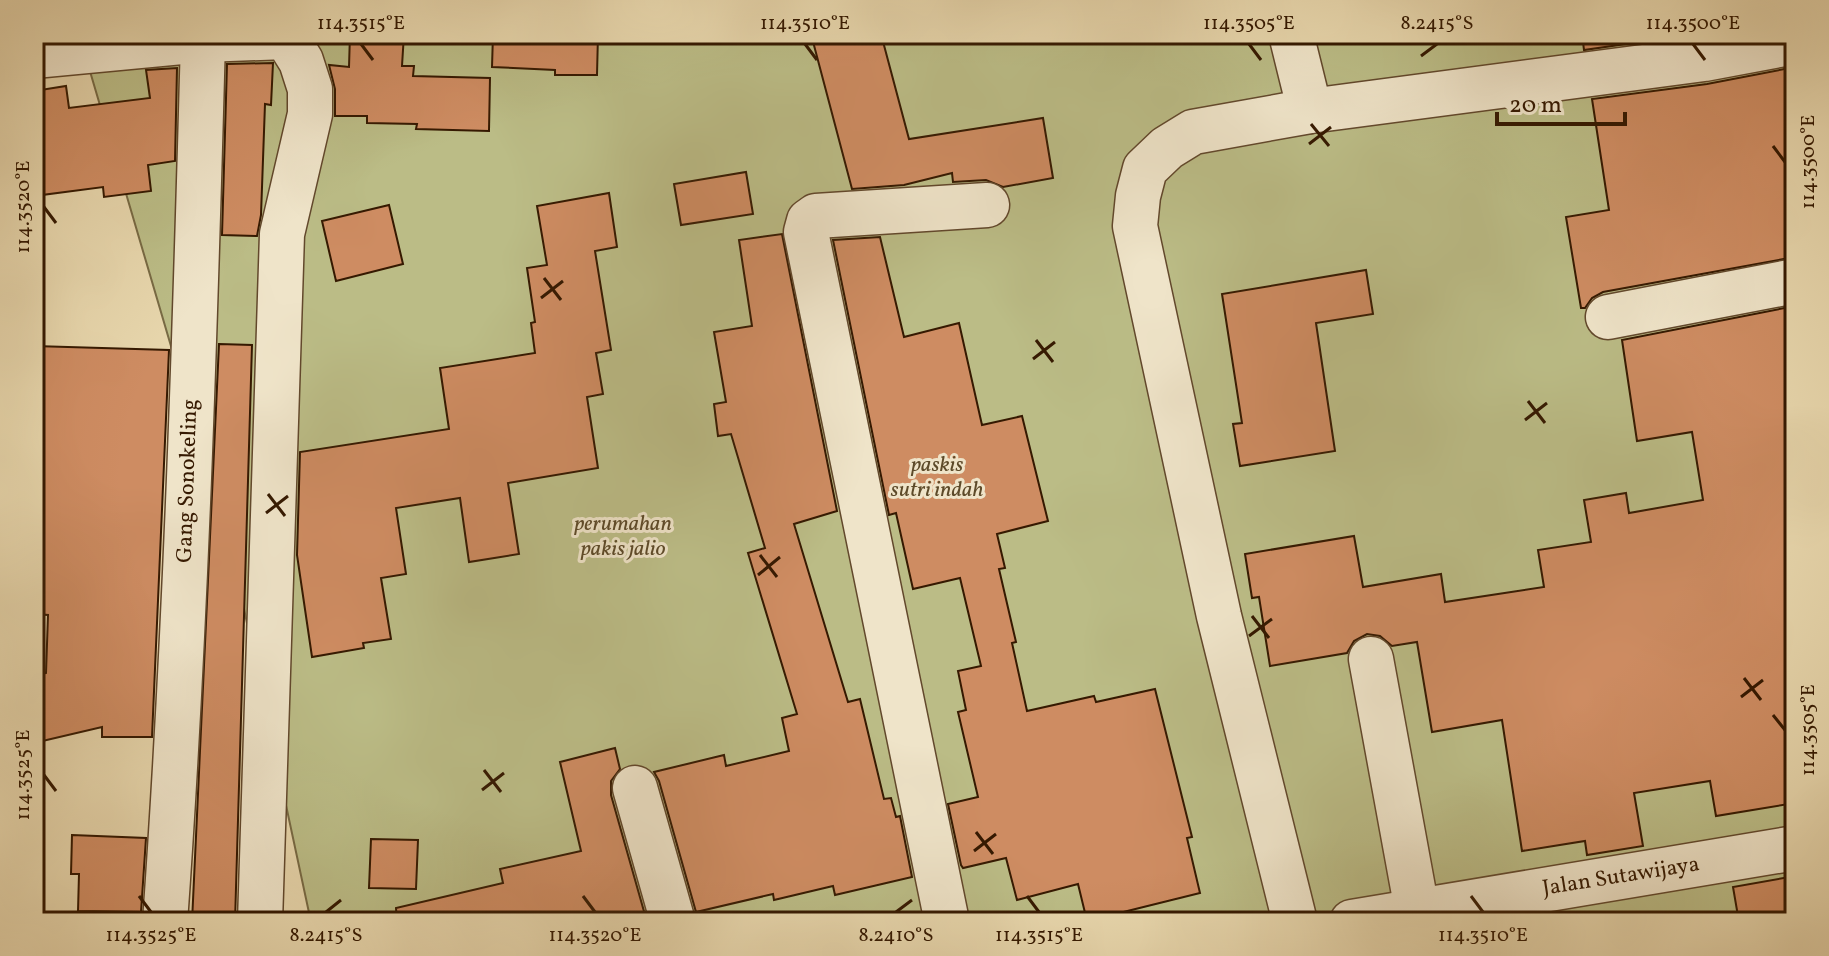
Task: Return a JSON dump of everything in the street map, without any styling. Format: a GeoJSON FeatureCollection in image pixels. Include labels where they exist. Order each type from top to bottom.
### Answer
{"type":"FeatureCollection","features":[{"type":"Feature","properties":{"kind":"street"},"geometry":{"type":"LineString","coordinates":[[1291,34],[1310,111]]}},
{"type":"Feature","properties":{"kind":"street"},"geometry":{"type":"LineString","coordinates":[[34,56],[203,40],[286,36],[301,61],[310,89],[310,114],[282,234],[260,922]]}},
{"type":"Feature","properties":{"kind":"street","name":"Gang Sonokeling"},"geometry":{"type":"LineString","coordinates":[[165,922],[179,708],[203,40]]}},
{"type":"Feature","properties":{"kind":"street"},"geometry":{"type":"LineString","coordinates":[[1295,922],[1219,616],[1135,226],[1145,169],[1167,148],[1193,132],[1310,111],[1704,59],[1795,42]]}},
{"type":"Feature","properties":{"kind":"street"},"geometry":{"type":"LineString","coordinates":[[947,922],[806,232],[809,221],[816,216],[987,205]]}},
{"type":"Feature","properties":{"kind":"street"},"geometry":{"type":"LineString","coordinates":[[1608,317],[1795,281]]}},
{"type":"Feature","properties":{"kind":"street"},"geometry":{"type":"LineString","coordinates":[[1371,659],[1417,910]]}},
{"type":"Feature","properties":{"kind":"street"},"geometry":{"type":"LineString","coordinates":[[635,788],[673,922]]}},
{"type":"Feature","properties":{"kind":"street","name":"Jalan Sutawijaya"},"geometry":{"type":"LineString","coordinates":[[1352,922],[1795,848]]}},
{"type":"Feature","properties":{"kind":"green space","name":"perumahan pakis jalio"},"geometry":{"type":"Polygon","coordinates":[[[79,34],[1795,34],[1795,922],[311,922],[232,553],[79,34]]]}},
{"type":"Feature","properties":{"kind":"building"},"geometry":{"type":"Polygon","coordinates":[[[350,34],[404,34],[402,66],[414,66],[413,76],[490,78],[489,131],[416,129],[417,124],[367,123],[367,116],[335,116],[335,89],[329,65],[349,67],[350,34]]]}},
{"type":"Feature","properties":{"kind":"building"},"geometry":{"type":"Polygon","coordinates":[[[493,34],[598,34],[597,75],[555,75],[555,70],[492,67],[493,34]]]}},
{"type":"Feature","properties":{"kind":"building"},"geometry":{"type":"Polygon","coordinates":[[[811,34],[881,34],[909,139],[1043,118],[1053,178],[1003,187],[986,180],[953,182],[952,173],[904,185],[852,189],[811,34]]]}},
{"type":"Feature","properties":{"kind":"building"},"geometry":{"type":"Polygon","coordinates":[[[1582,34],[1645,34],[1647,41],[1584,50],[1582,34]]]}},
{"type":"Feature","properties":{"kind":"building"},"geometry":{"type":"Polygon","coordinates":[[[273,63],[271,105],[265,104],[261,215],[257,236],[222,235],[227,64],[273,63]]]}},
{"type":"Feature","properties":{"kind":"building"},"geometry":{"type":"Polygon","coordinates":[[[1795,67],[1795,257],[1603,292],[1581,308],[1566,217],[1609,210],[1592,99],[1707,84],[1795,67]]]}},
{"type":"Feature","properties":{"kind":"building"},"geometry":{"type":"Polygon","coordinates":[[[177,68],[175,161],[148,165],[151,191],[104,197],[103,187],[34,196],[34,91],[66,86],[69,108],[150,98],[146,70],[177,68]]]}},
{"type":"Feature","properties":{"kind":"building"},"geometry":{"type":"Polygon","coordinates":[[[746,172],[753,214],[681,225],[674,184],[746,172]]]}},
{"type":"Feature","properties":{"kind":"building"},"geometry":{"type":"Polygon","coordinates":[[[609,193],[617,247],[595,251],[611,350],[596,353],[603,394],[587,397],[598,468],[508,483],[519,554],[469,562],[460,498],[396,508],[406,574],[381,578],[391,639],[363,643],[364,648],[312,657],[297,555],[300,452],[449,429],[440,368],[535,353],[531,323],[535,322],[527,268],[547,265],[537,206],[609,193]]]}},
{"type":"Feature","properties":{"kind":"building"},"geometry":{"type":"Polygon","coordinates":[[[389,205],[403,264],[336,281],[322,221],[389,205]]]}},
{"type":"Feature","properties":{"kind":"building"},"geometry":{"type":"Polygon","coordinates":[[[782,234],[837,511],[794,524],[848,702],[860,699],[884,799],[891,798],[896,817],[900,816],[912,877],[835,895],[833,886],[774,900],[773,894],[696,912],[654,772],[724,755],[726,766],[789,751],[782,718],[797,714],[748,553],[765,548],[731,434],[718,436],[714,404],[726,402],[714,332],[752,326],[739,240],[782,234]]]}},
{"type":"Feature","properties":{"kind":"building"},"geometry":{"type":"Polygon","coordinates":[[[880,237],[904,337],[959,323],[982,425],[1022,416],[1048,521],[997,534],[1005,568],[999,569],[1016,642],[1012,643],[1027,711],[1094,696],[1096,702],[1155,689],[1192,837],[1187,838],[1200,893],[1087,921],[1078,884],[1017,900],[1006,858],[963,868],[961,865],[948,804],[978,797],[958,712],[966,710],[958,671],[981,666],[960,578],[913,589],[896,513],[889,515],[833,240],[880,237]]]}},
{"type":"Feature","properties":{"kind":"building"},"geometry":{"type":"Polygon","coordinates":[[[1366,270],[1373,314],[1316,323],[1335,451],[1240,466],[1233,424],[1242,423],[1222,294],[1366,270]]]}},
{"type":"Feature","properties":{"kind":"building"},"geometry":{"type":"Polygon","coordinates":[[[1795,306],[1795,803],[1716,816],[1710,781],[1634,793],[1643,846],[1587,855],[1585,841],[1522,851],[1502,720],[1432,732],[1417,642],[1392,646],[1380,636],[1367,634],[1354,641],[1347,653],[1270,666],[1259,597],[1252,598],[1245,554],[1354,536],[1363,587],[1441,574],[1445,602],[1544,587],[1538,550],[1591,542],[1584,500],[1626,493],[1629,513],[1703,500],[1692,432],[1637,441],[1622,340],[1795,306]]]}},
{"type":"Feature","properties":{"kind":"building"},"geometry":{"type":"Polygon","coordinates":[[[219,344],[252,345],[235,922],[192,922],[219,344]]]}},
{"type":"Feature","properties":{"kind":"building"},"geometry":{"type":"Polygon","coordinates":[[[34,346],[169,350],[152,737],[102,737],[102,727],[34,743],[34,676],[46,673],[48,615],[34,614],[34,346]]]}},
{"type":"Feature","properties":{"kind":"building"},"geometry":{"type":"Polygon","coordinates":[[[615,748],[620,769],[611,781],[611,795],[647,922],[397,922],[396,908],[503,883],[500,869],[581,851],[560,762],[615,748]]]}},
{"type":"Feature","properties":{"kind":"building"},"geometry":{"type":"Polygon","coordinates":[[[72,835],[146,838],[141,912],[78,911],[79,874],[71,874],[72,835]]]}},
{"type":"Feature","properties":{"kind":"building"},"geometry":{"type":"Polygon","coordinates":[[[371,839],[418,840],[416,889],[369,888],[371,839]]]}},
{"type":"Feature","properties":{"kind":"building"},"geometry":{"type":"Polygon","coordinates":[[[1795,876],[1795,922],[1739,922],[1733,887],[1795,876]]]}},
{"type":"Feature","properties":{"kind":"park label","name":"paskis sutri indah"},"geometry":{"type":"Point","coordinates":[937,478]}}]}
